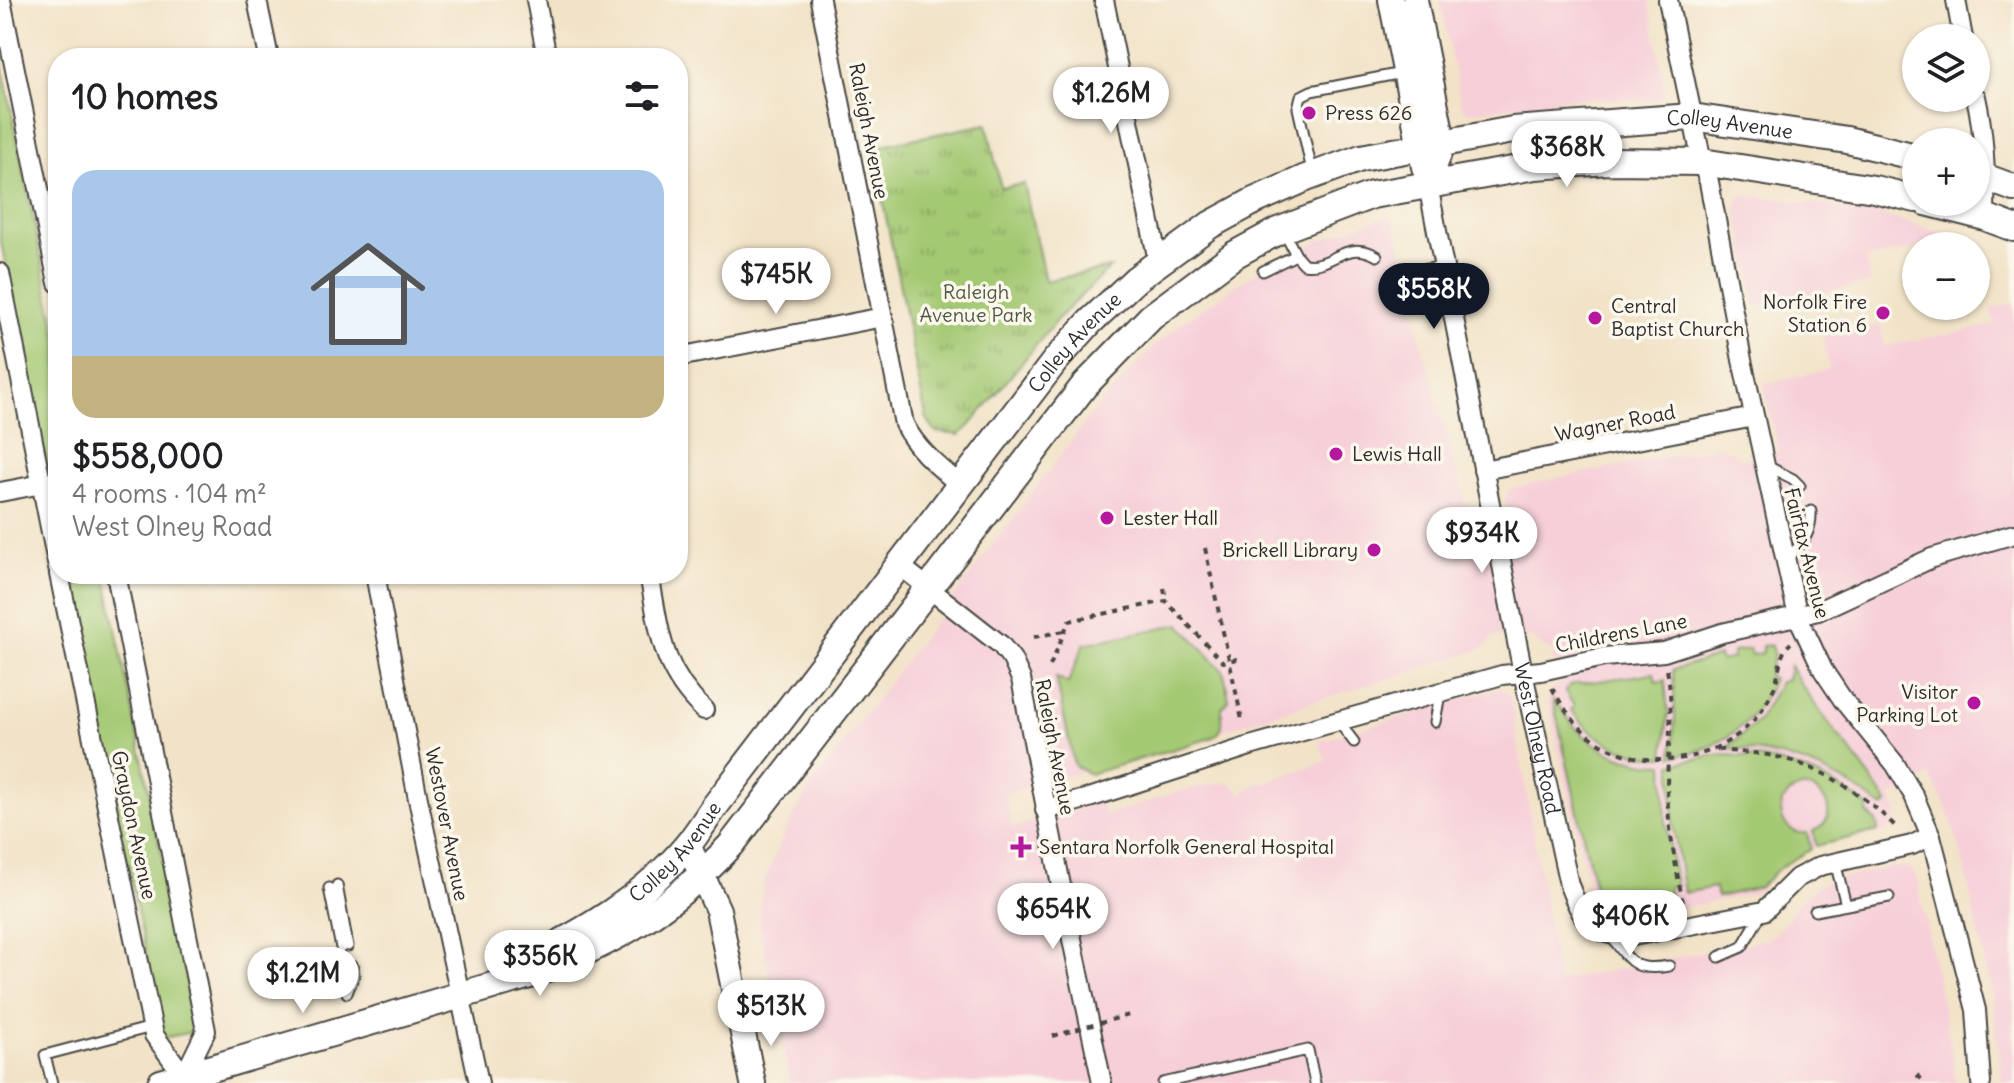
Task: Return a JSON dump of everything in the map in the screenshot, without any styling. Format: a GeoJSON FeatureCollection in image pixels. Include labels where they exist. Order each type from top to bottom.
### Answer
{"type":"FeatureCollection","features":[{"type":"Feature","properties":{"kind":"main road","name":"Colley Avenue"},"geometry":{"type":"LineString","coordinates":[[459,994],[589,927],[652,881],[688,845],[1064,351],[1090,322],[1158,261],[1232,213],[1312,175],[1361,158],[1513,130],[1692,117],[1847,140],[1902,154]]}},
{"type":"Feature","properties":{"kind":"main road","name":"Colley Avenue"},"geometry":{"type":"LineString","coordinates":[[177,1081],[533,974],[591,951],[656,913],[703,876],[731,845],[1084,386],[1112,354],[1192,284],[1234,255],[1283,229],[1372,195],[1535,166],[1609,161],[1702,162],[1902,196]]}},
{"type":"Feature","properties":{"kind":"main road"},"geometry":{"type":"LineString","coordinates":[[1990,179],[2014,188]]}},
{"type":"Feature","properties":{"kind":"main road"},"geometry":{"type":"LineString","coordinates":[[1981,216],[2014,228]]}},
{"type":"Feature","properties":{"kind":"street"},"geometry":{"type":"LineString","coordinates":[[257,0],[267,48]]}},
{"type":"Feature","properties":{"kind":"street"},"geometry":{"type":"LineString","coordinates":[[536,0],[545,48]]}},
{"type":"Feature","properties":{"kind":"street","name":"Raleigh Avenue"},"geometry":{"type":"LineString","coordinates":[[820,0],[904,424],[912,441],[924,455],[960,485]]}},
{"type":"Feature","properties":{"kind":"street"},"geometry":{"type":"LineString","coordinates":[[1104,0],[1158,261]]}},
{"type":"Feature","properties":{"kind":"street","name":"West Olney Road"},"geometry":{"type":"LineString","coordinates":[[1391,0],[1406,73],[1431,144]]}},
{"type":"Feature","properties":{"kind":"street","name":"West Olney Road"},"geometry":{"type":"LineString","coordinates":[[1415,0],[1431,144],[1428,185],[1523,673],[1569,885],[1578,909],[1587,921],[1610,935]]}},
{"type":"Feature","properties":{"kind":"street","name":"Fairfax Avenue"},"geometry":{"type":"LineString","coordinates":[[1668,0],[1702,162],[1709,182],[1754,417],[1798,617],[1823,670],[1895,764],[1914,796],[1931,836],[1976,1010],[1981,1083]]}},
{"type":"Feature","properties":{"kind":"street"},"geometry":{"type":"LineString","coordinates":[[1956,0],[1960,24]]}},
{"type":"Feature","properties":{"kind":"street"},"geometry":{"type":"LineString","coordinates":[[3,1],[48,232]]}},
{"type":"Feature","properties":{"kind":"street","name":"Graydon Avenue"},"geometry":{"type":"LineString","coordinates":[[0,273],[48,475]]}},
{"type":"Feature","properties":{"kind":"street"},"geometry":{"type":"LineString","coordinates":[[688,355],[883,317]]}},
{"type":"Feature","properties":{"kind":"street","name":"Wagner Road"},"geometry":{"type":"LineString","coordinates":[[1483,470],[1754,417]]}},
{"type":"Feature","properties":{"kind":"street"},"geometry":{"type":"LineString","coordinates":[[0,492],[48,483]]}},
{"type":"Feature","properties":{"kind":"street","name":"Childrens Lane"},"geometry":{"type":"LineString","coordinates":[[1045,810],[1502,675],[1604,657],[1664,652],[1722,633],[1798,617],[1829,608],[1932,558],[2014,534]]}},
{"type":"Feature","properties":{"kind":"street","name":"Raleigh Avenue"},"geometry":{"type":"LineString","coordinates":[[899,565],[1001,645],[1021,679],[1102,1083]]}},
{"type":"Feature","properties":{"kind":"street","name":"Graydon Avenue"},"geometry":{"type":"LineString","coordinates":[[62,584],[152,1027],[177,1081]]}},
{"type":"Feature","properties":{"kind":"street","name":"Graydon Avenue"},"geometry":{"type":"LineString","coordinates":[[118,584],[206,1031],[177,1081]]}},
{"type":"Feature","properties":{"kind":"street","name":"Westover Avenue"},"geometry":{"type":"LineString","coordinates":[[377,584],[479,1083]]}},
{"type":"Feature","properties":{"kind":"street"},"geometry":{"type":"LineString","coordinates":[[651,584],[664,650],[672,672],[704,710]]}},
{"type":"Feature","properties":{"kind":"street"},"geometry":{"type":"LineString","coordinates":[[1610,935],[1628,937],[1764,911],[1797,878],[1820,866],[1912,845],[1931,836]]}},
{"type":"Feature","properties":{"kind":"street"},"geometry":{"type":"LineString","coordinates":[[688,845],[718,910],[753,1083]]}},
{"type":"Feature","properties":{"kind":"lane"},"geometry":{"type":"LineString","coordinates":[[1312,175],[1298,108],[1301,96],[1311,91],[1406,73]]}},
{"type":"Feature","properties":{"kind":"lane"},"geometry":{"type":"LineString","coordinates":[[1283,229],[1304,264],[1312,266],[1350,250],[1363,250],[1377,256]]}},
{"type":"Feature","properties":{"kind":"lane"},"geometry":{"type":"LineString","coordinates":[[1263,271],[1296,255]]}},
{"type":"Feature","properties":{"kind":"lane"},"geometry":{"type":"LineString","coordinates":[[1405,272],[1443,267]]}},
{"type":"Feature","properties":{"kind":"lane"},"geometry":{"type":"LineString","coordinates":[[1764,465],[1793,479],[1800,486]]}},
{"type":"Feature","properties":{"kind":"lane"},"geometry":{"type":"LineString","coordinates":[[1784,561],[1808,536],[1812,527],[1811,511]]}},
{"type":"Feature","properties":{"kind":"lane"},"geometry":{"type":"LineString","coordinates":[[1435,722],[1440,692]]}},
{"type":"Feature","properties":{"kind":"lane"},"geometry":{"type":"LineString","coordinates":[[1338,721],[1354,742]]}},
{"type":"Feature","properties":{"kind":"lane"},"geometry":{"type":"LineString","coordinates":[[1835,862],[1846,905]]}},
{"type":"Feature","properties":{"kind":"lane"},"geometry":{"type":"LineString","coordinates":[[333,887],[345,947]]}},
{"type":"Feature","properties":{"kind":"lane"},"geometry":{"type":"LineString","coordinates":[[1815,911],[1889,897]]}},
{"type":"Feature","properties":{"kind":"lane"},"geometry":{"type":"LineString","coordinates":[[1719,957],[1742,947],[1764,911]]}},
{"type":"Feature","properties":{"kind":"lane"},"geometry":{"type":"LineString","coordinates":[[1610,935],[1631,962],[1649,970],[1669,966]]}},
{"type":"Feature","properties":{"kind":"lane"},"geometry":{"type":"LineString","coordinates":[[347,993],[349,968]]}},
{"type":"Feature","properties":{"kind":"lane"},"geometry":{"type":"LineString","coordinates":[[52,1083],[45,1055],[152,1027]]}},
{"type":"Feature","properties":{"kind":"lane"},"geometry":{"type":"LineString","coordinates":[[1163,1083],[1308,1050],[1315,1083]]}},
{"type":"Feature","properties":{"kind":"path"},"geometry":{"type":"LineString","coordinates":[[1205,548],[1242,720]]}},
{"type":"Feature","properties":{"kind":"path"},"geometry":{"type":"LineString","coordinates":[[1164,588],[1166,601],[1223,662],[1242,658]]}},
{"type":"Feature","properties":{"kind":"path"},"geometry":{"type":"LineString","coordinates":[[1050,666],[1069,621],[1166,601]]}},
{"type":"Feature","properties":{"kind":"path"},"geometry":{"type":"LineString","coordinates":[[1034,637],[1064,631]]}},
{"type":"Feature","properties":{"kind":"path"},"geometry":{"type":"LineString","coordinates":[[1717,749],[1746,727],[1764,705],[1774,688],[1785,647],[1791,643]]}},
{"type":"Feature","properties":{"kind":"path"},"geometry":{"type":"LineString","coordinates":[[1667,668],[1672,707],[1668,817],[1685,914]]}},
{"type":"Feature","properties":{"kind":"path"},"geometry":{"type":"LineString","coordinates":[[1551,686],[1570,716],[1585,732],[1600,743],[1633,757],[1668,760],[1717,749],[1772,756],[1813,769],[1851,788],[1896,827]]}},
{"type":"Feature","properties":{"kind":"path"},"geometry":{"type":"LineString","coordinates":[[1053,1036],[1129,1015]]}},
{"type":"Feature","properties":{"kind":"path"},"geometry":{"type":"LineString","coordinates":[[1917,1075],[1926,1083]]}},
{"type":"Feature","properties":{"kind":"shaded area"},"geometry":{"type":"Polygon","coordinates":[[[1440,0],[1649,0],[1665,91],[1661,97],[1654,99],[1567,99],[1472,112],[1465,110],[1461,105],[1440,0]]]}},
{"type":"Feature","properties":{"kind":"shaded area"},"geometry":{"type":"Polygon","coordinates":[[[1742,194],[1871,212],[1941,232],[1902,232],[1902,252],[1867,259],[1870,283],[1756,306],[1736,204],[1742,194]]]}},
{"type":"Feature","properties":{"kind":"shaded area"},"geometry":{"type":"Polygon","coordinates":[[[1386,216],[1395,221],[1418,330],[1470,519],[1508,511],[1505,500],[1513,488],[1557,478],[1719,447],[1741,459],[1779,452],[1763,385],[1830,369],[1822,337],[1880,325],[1885,346],[1994,325],[1991,309],[2014,303],[2014,1083],[2002,1083],[1993,999],[1961,852],[1947,809],[1930,776],[1891,797],[1897,809],[1893,827],[1885,832],[1808,849],[1779,869],[1757,893],[1622,919],[1600,907],[1589,888],[1548,703],[1549,693],[1561,683],[1552,651],[1538,644],[1533,637],[1492,636],[1488,645],[1479,650],[1189,741],[1005,794],[1012,828],[1101,802],[1105,816],[1176,792],[1226,782],[1239,790],[1241,796],[1251,787],[1326,761],[1319,741],[1499,688],[1510,695],[1558,981],[1769,939],[1785,923],[1798,903],[1818,886],[1832,879],[1901,866],[1911,869],[1917,878],[1952,1053],[1955,1083],[790,1083],[760,928],[759,906],[765,879],[787,828],[811,786],[1093,412],[1154,346],[1184,321],[1271,262],[1386,216]]]}},
{"type":"Feature","properties":{"kind":"green space"},"geometry":{"type":"Polygon","coordinates":[[[0,54],[48,292],[48,468],[47,468],[0,238],[0,54]]]}},
{"type":"Feature","properties":{"kind":"green space","name":"Raleigh Avenue Park"},"geometry":{"type":"Polygon","coordinates":[[[987,124],[1001,188],[1024,184],[1045,281],[1110,268],[1060,316],[969,427],[959,435],[935,432],[926,417],[872,147],[987,124]]]}},
{"type":"Feature","properties":{"kind":"green space"},"geometry":{"type":"Polygon","coordinates":[[[71,584],[107,584],[197,1031],[163,1038],[71,584]]]}},
{"type":"Feature","properties":{"kind":"green space"},"geometry":{"type":"Polygon","coordinates":[[[1180,624],[1224,672],[1229,700],[1222,708],[1219,732],[1211,738],[1090,774],[1076,767],[1056,677],[1068,683],[1084,644],[1180,624]]]}},
{"type":"Feature","properties":{"kind":"green space"},"geometry":{"type":"Polygon","coordinates":[[[1771,645],[1774,656],[1768,675],[1773,679],[1757,709],[1720,741],[1672,756],[1675,717],[1673,670],[1719,656],[1721,661],[1733,658],[1733,652],[1749,649],[1751,655],[1763,653],[1762,646],[1771,645]]]}},
{"type":"Feature","properties":{"kind":"green space"},"geometry":{"type":"Polygon","coordinates":[[[1790,665],[1888,804],[1882,807],[1846,783],[1809,765],[1770,754],[1727,748],[1758,721],[1780,682],[1787,680],[1790,665]]]}},
{"type":"Feature","properties":{"kind":"green space"},"geometry":{"type":"Polygon","coordinates":[[[1654,673],[1656,682],[1665,680],[1668,712],[1664,757],[1637,754],[1612,745],[1590,730],[1571,710],[1574,706],[1565,691],[1570,685],[1654,673]]]}},
{"type":"Feature","properties":{"kind":"green space"},"geometry":{"type":"Polygon","coordinates":[[[1553,700],[1577,729],[1606,751],[1640,762],[1664,764],[1666,823],[1676,885],[1668,887],[1670,896],[1647,901],[1648,911],[1632,914],[1611,910],[1596,893],[1553,700]]]}},
{"type":"Feature","properties":{"kind":"green space"},"geometry":{"type":"Polygon","coordinates":[[[1713,755],[1776,762],[1815,775],[1869,807],[1867,813],[1877,823],[1878,831],[1816,846],[1813,831],[1824,824],[1828,815],[1827,805],[1814,790],[1804,788],[1793,791],[1782,802],[1783,820],[1790,829],[1807,833],[1811,849],[1779,868],[1760,887],[1717,897],[1715,887],[1684,893],[1673,824],[1672,764],[1713,755]]]}},
{"type":"Feature","properties":{"kind":"place","name":"Press 626"},"geometry":{"type":"Point","coordinates":[1309,113]}},
{"type":"Feature","properties":{"kind":"place","name":"Norfolk Fire Station 6"},"geometry":{"type":"Point","coordinates":[1883,313]}},
{"type":"Feature","properties":{"kind":"place","name":"Central Baptist Church"},"geometry":{"type":"Point","coordinates":[1595,318]}},
{"type":"Feature","properties":{"kind":"place","name":"Lewis Hall"},"geometry":{"type":"Point","coordinates":[1336,454]}},
{"type":"Feature","properties":{"kind":"place","name":"Lester Hall"},"geometry":{"type":"Point","coordinates":[1107,518]}},
{"type":"Feature","properties":{"kind":"place","name":"Brickell Library"},"geometry":{"type":"Point","coordinates":[1374,550]}},
{"type":"Feature","properties":{"kind":"place","name":"Visitor Parking Lot"},"geometry":{"type":"Point","coordinates":[1974,703]}},
{"type":"Feature","properties":{"kind":"place","name":"Sentara Norfolk General Hospital"},"geometry":{"type":"Point","coordinates":[1021,847]}}]}
